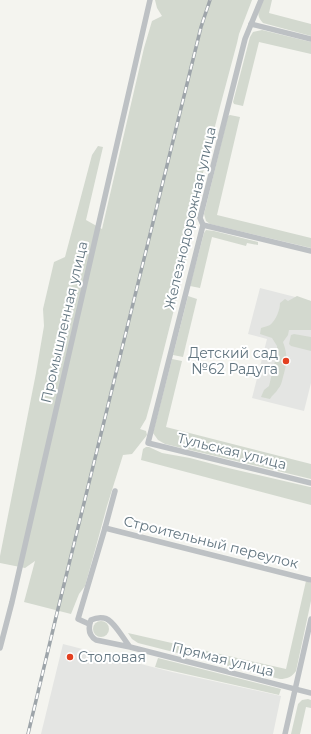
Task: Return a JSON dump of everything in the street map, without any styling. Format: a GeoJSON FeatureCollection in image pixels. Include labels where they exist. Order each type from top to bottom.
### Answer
{"type":"FeatureCollection","features":[{"type":"Feature","properties":{"kind":"street","name":"Промышленная улица"},"geometry":{"type":"LineString","coordinates":[[0,648],[72,344],[150,0]]}},
{"type":"Feature","properties":{"kind":"street","name":"Железнодорожная улица"},"geometry":{"type":"LineString","coordinates":[[148,443],[202,225],[200,218],[245,38],[261,0]]}},
{"type":"Feature","properties":{"kind":"street"},"geometry":{"type":"LineString","coordinates":[[251,24],[311,39]]}},
{"type":"Feature","properties":{"kind":"street"},"geometry":{"type":"LineString","coordinates":[[202,225],[311,251]]}},
{"type":"Feature","properties":{"kind":"street","name":"Тульская улица"},"geometry":{"type":"LineString","coordinates":[[148,443],[311,483]]}},
{"type":"Feature","properties":{"kind":"street"},"geometry":{"type":"LineString","coordinates":[[115,491],[78,619],[89,624],[91,620],[105,618],[112,622],[130,647]]}},
{"type":"Feature","properties":{"kind":"street","name":"Строительный переулок"},"geometry":{"type":"LineString","coordinates":[[105,528],[311,580]]}},
{"type":"Feature","properties":{"kind":"street"},"geometry":{"type":"LineString","coordinates":[[285,734],[311,619]]}},
{"type":"Feature","properties":{"kind":"street","name":"Прямая улица"},"geometry":{"type":"LineString","coordinates":[[89,624],[91,636],[96,640],[130,647],[311,693]]}},
{"type":"Feature","properties":{"kind":"shaded area"},"geometry":{"type":"Polygon","coordinates":[[[155,0],[252,0],[239,34],[196,200],[193,217],[193,234],[151,401],[146,419],[140,429],[146,431],[147,435],[132,454],[123,455],[85,586],[79,594],[71,614],[24,602],[35,561],[25,568],[0,563],[0,556],[36,373],[44,326],[43,309],[54,262],[65,257],[92,155],[98,146],[103,147],[86,220],[102,229],[144,48],[152,21],[162,16],[157,8],[155,0]]]}},
{"type":"Feature","properties":{"kind":"shaded area"},"geometry":{"type":"Polygon","coordinates":[[[263,0],[272,0],[269,13],[311,24],[311,36],[263,23],[258,14],[263,0]]]}},
{"type":"Feature","properties":{"kind":"shaded area"},"geometry":{"type":"Polygon","coordinates":[[[262,30],[311,42],[311,54],[259,42],[243,106],[234,104],[233,102],[250,37],[253,32],[262,30]]]}},
{"type":"Feature","properties":{"kind":"shaded area"},"geometry":{"type":"Polygon","coordinates":[[[228,116],[240,117],[217,215],[311,238],[311,248],[210,224],[206,221],[204,214],[228,116]]]}},
{"type":"Feature","properties":{"kind":"shaded area"},"geometry":{"type":"Polygon","coordinates":[[[206,230],[258,242],[258,245],[247,243],[246,246],[212,237],[200,288],[190,286],[206,230]]]}},
{"type":"Feature","properties":{"kind":"shaded area","name":"Детский сад №62 Радуга"},"geometry":{"type":"Polygon","coordinates":[[[260,288],[311,301],[311,383],[304,411],[252,398],[267,339],[248,334],[260,288]]]}},
{"type":"Feature","properties":{"kind":"shaded area"},"geometry":{"type":"Polygon","coordinates":[[[188,296],[197,299],[183,357],[173,355],[188,296]]]}},
{"type":"Feature","properties":{"kind":"shaded area"},"geometry":{"type":"Polygon","coordinates":[[[297,296],[311,301],[311,330],[289,330],[288,335],[283,342],[286,351],[286,360],[281,385],[270,399],[261,397],[264,390],[269,386],[277,353],[277,346],[272,338],[260,334],[261,328],[270,325],[276,318],[280,303],[285,299],[288,301],[297,296]]]}},
{"type":"Feature","properties":{"kind":"shaded area"},"geometry":{"type":"Polygon","coordinates":[[[294,334],[311,337],[311,351],[291,346],[289,344],[291,335],[294,334]]]}},
{"type":"Feature","properties":{"kind":"shaded area"},"geometry":{"type":"Polygon","coordinates":[[[172,359],[182,361],[166,427],[311,464],[311,479],[165,444],[158,440],[153,433],[172,359]]]}},
{"type":"Feature","properties":{"kind":"shaded area"},"geometry":{"type":"Polygon","coordinates":[[[146,447],[162,453],[190,458],[311,487],[311,505],[141,460],[143,449],[146,447]]]}},
{"type":"Feature","properties":{"kind":"shaded area"},"geometry":{"type":"Polygon","coordinates":[[[306,581],[311,583],[311,601],[296,671],[293,675],[287,678],[280,679],[138,643],[132,639],[128,633],[286,669],[306,581]]]}},
{"type":"Feature","properties":{"kind":"shaded area"},"geometry":{"type":"Polygon","coordinates":[[[101,621],[107,623],[109,629],[107,635],[101,637],[95,635],[93,629],[95,623],[101,621]]]}},
{"type":"Feature","properties":{"kind":"shaded area"},"geometry":{"type":"Polygon","coordinates":[[[63,644],[172,672],[281,696],[273,734],[41,734],[63,644]]]}},
{"type":"Feature","properties":{"kind":"shaded area"},"geometry":{"type":"Polygon","coordinates":[[[158,658],[281,689],[279,695],[155,667],[158,658]]]}},
{"type":"Feature","properties":{"kind":"shaded area"},"geometry":{"type":"Polygon","coordinates":[[[302,700],[311,700],[311,708],[306,707],[300,734],[291,734],[298,704],[302,700]]]}},
{"type":"Feature","properties":{"kind":"railway"},"geometry":{"type":"LineString","coordinates":[[28,734],[201,27],[210,0]]}},
{"type":"Feature","properties":{"kind":"place","name":"Детский сад №62 Радуга"},"geometry":{"type":"Point","coordinates":[286,361]}},
{"type":"Feature","properties":{"kind":"place","name":"Столовая"},"geometry":{"type":"Point","coordinates":[70,657]}}]}
